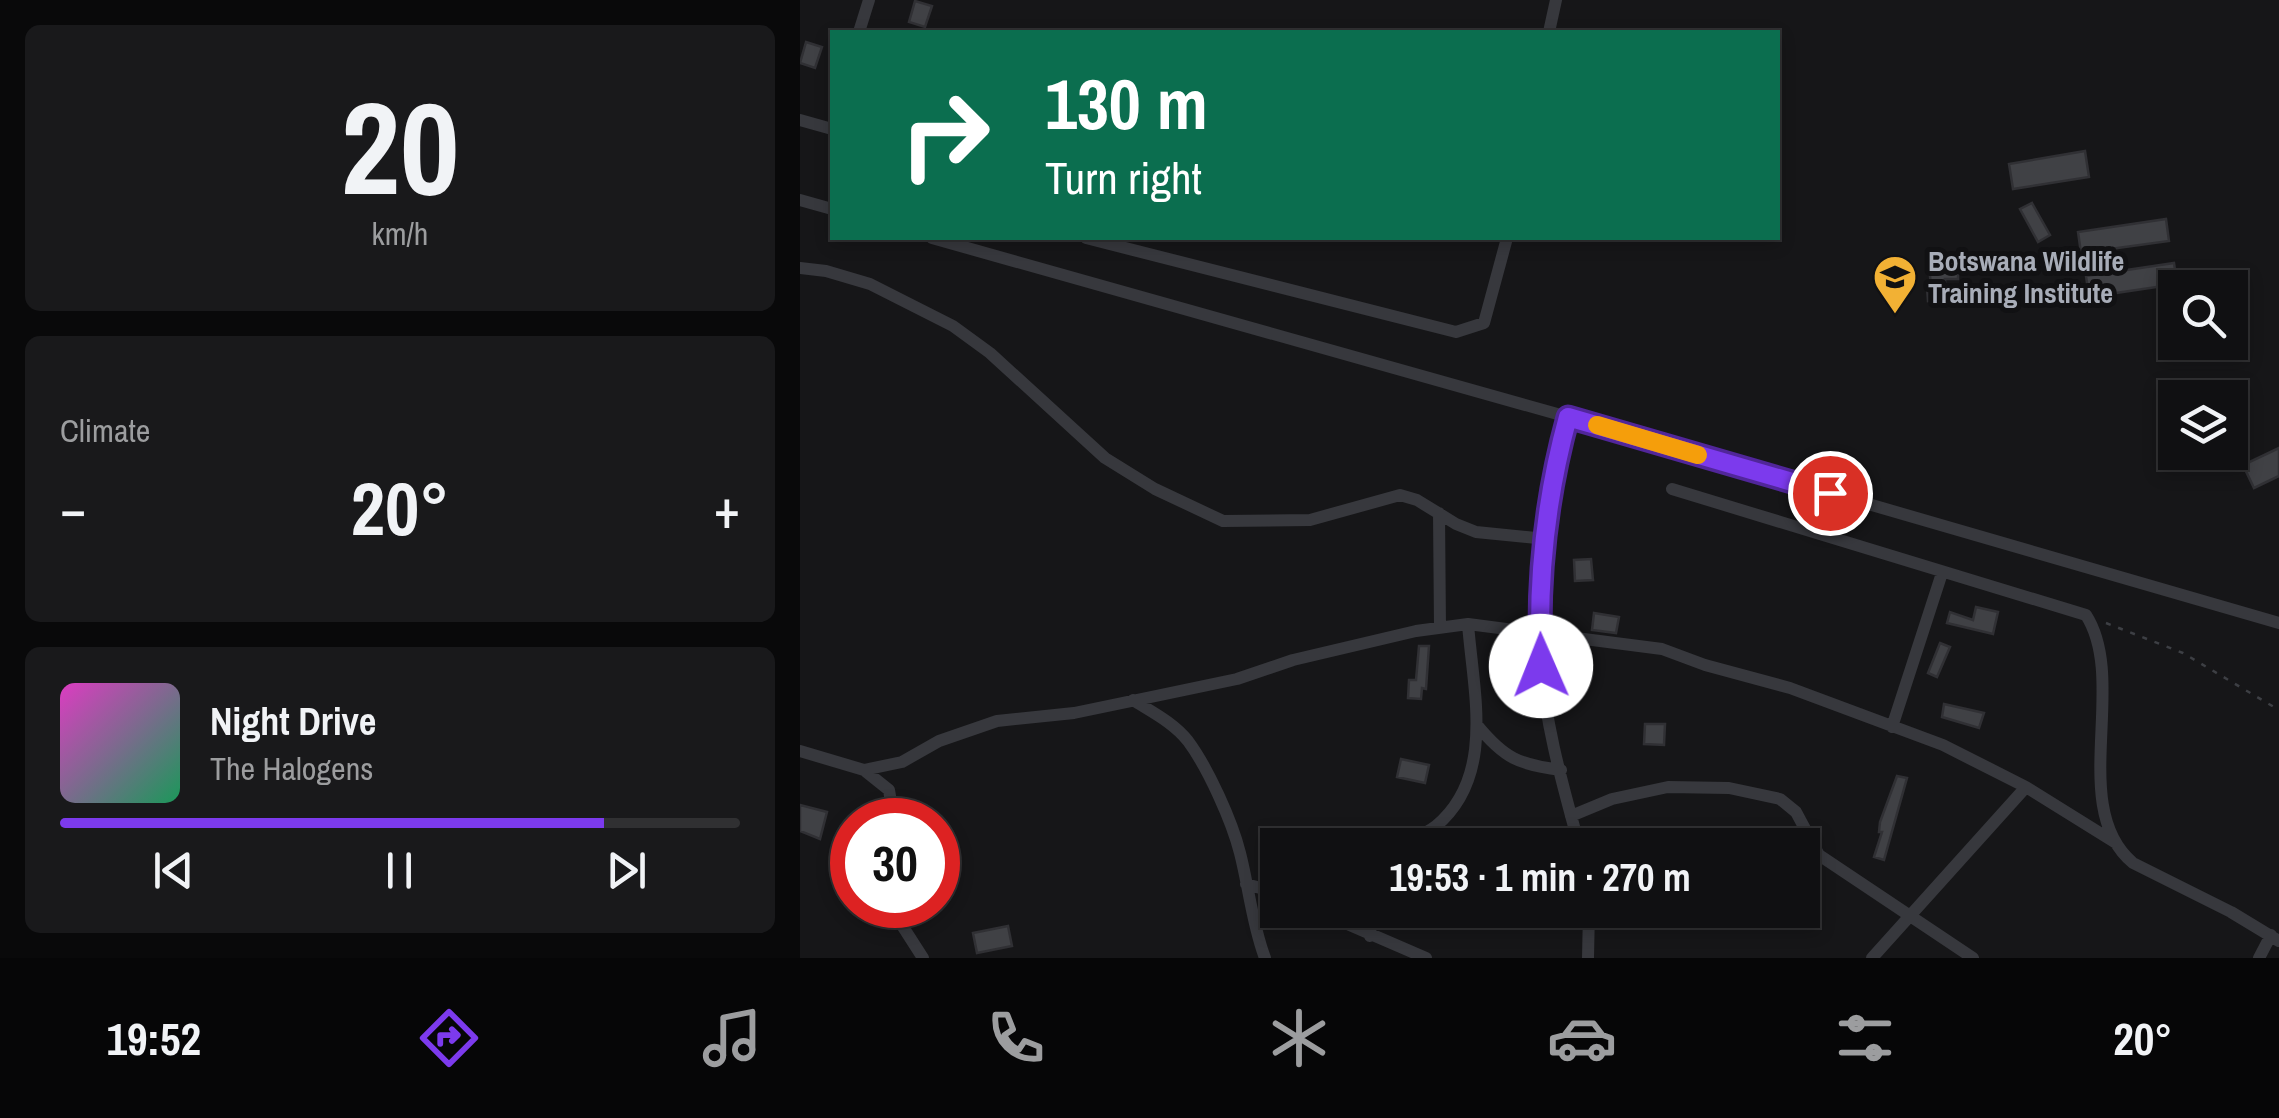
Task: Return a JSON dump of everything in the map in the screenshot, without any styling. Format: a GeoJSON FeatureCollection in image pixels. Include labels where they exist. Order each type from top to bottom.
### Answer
{"type":"FeatureCollection","features":[{"type":"Feature","properties":{"kind":"street"},"geometry":{"type":"LineString","coordinates":[[861,30],[869,0]]}},
{"type":"Feature","properties":{"kind":"street"},"geometry":{"type":"LineString","coordinates":[[1549,30],[1556,0]]}},
{"type":"Feature","properties":{"kind":"street"},"geometry":{"type":"LineString","coordinates":[[800,120],[830,127]]}},
{"type":"Feature","properties":{"kind":"street"},"geometry":{"type":"LineString","coordinates":[[800,200],[830,209]]}},
{"type":"Feature","properties":{"kind":"street"},"geometry":{"type":"LineString","coordinates":[[939,240],[1568,417],[2279,624]]}},
{"type":"Feature","properties":{"kind":"street"},"geometry":{"type":"LineString","coordinates":[[1094,240],[1456,332],[1484,322],[1500,276],[1507,240]]}},
{"type":"Feature","properties":{"kind":"street"},"geometry":{"type":"LineString","coordinates":[[800,268],[870,284],[953,326],[990,353],[1106,458],[1206,514],[1223,520],[1291,522],[1400,495],[1418,500],[1476,532],[1546,539]]}},
{"type":"Feature","properties":{"kind":"street"},"geometry":{"type":"LineString","coordinates":[[1568,417],[1554,470],[1539,631],[1546,705],[1574,828]]}},
{"type":"Feature","properties":{"kind":"street"},"geometry":{"type":"LineString","coordinates":[[1672,490],[2086,615],[2098,644],[2105,818],[2116,843]]}},
{"type":"Feature","properties":{"kind":"street"},"geometry":{"type":"LineString","coordinates":[[1439,513],[1440,628]]}},
{"type":"Feature","properties":{"kind":"street"},"geometry":{"type":"LineString","coordinates":[[1892,728],[1942,573]]}},
{"type":"Feature","properties":{"kind":"street"},"geometry":{"type":"LineString","coordinates":[[1432,828],[1450,812],[1474,763],[1477,725],[1468,624]]}},
{"type":"Feature","properties":{"kind":"street"},"geometry":{"type":"LineString","coordinates":[[864,770],[902,762],[940,741],[997,722],[1074,713],[1237,679],[1293,660],[1440,628],[1468,624],[1539,631],[1677,652],[1705,665],[1790,688],[1943,746],[2026,787],[2116,843],[2134,863],[2275,938],[2259,958]]}},
{"type":"Feature","properties":{"kind":"street"},"geometry":{"type":"LineString","coordinates":[[1133,700],[1167,721],[1188,740],[1240,851],[1265,958]]}},
{"type":"Feature","properties":{"kind":"street"},"geometry":{"type":"LineString","coordinates":[[1477,725],[1512,760],[1561,770]]}},
{"type":"Feature","properties":{"kind":"street"},"geometry":{"type":"LineString","coordinates":[[800,750],[864,770],[888,790],[890,798]]}},
{"type":"Feature","properties":{"kind":"street"},"geometry":{"type":"LineString","coordinates":[[1571,816],[1612,799],[1668,786],[1730,788],[1780,799],[1796,812],[1820,855],[1974,958]]}},
{"type":"Feature","properties":{"kind":"street"},"geometry":{"type":"LineString","coordinates":[[1872,958],[2026,787]]}},
{"type":"Feature","properties":{"kind":"street"},"geometry":{"type":"LineString","coordinates":[[1246,884],[1260,888]]}},
{"type":"Feature","properties":{"kind":"street"},"geometry":{"type":"LineString","coordinates":[[903,928],[923,958]]}},
{"type":"Feature","properties":{"kind":"street"},"geometry":{"type":"LineString","coordinates":[[1353,928],[1426,958]]}},
{"type":"Feature","properties":{"kind":"street"},"geometry":{"type":"LineString","coordinates":[[1370,936],[1371,928]]}},
{"type":"Feature","properties":{"kind":"street"},"geometry":{"type":"LineString","coordinates":[[1588,958],[1589,928]]}},
{"type":"Feature","properties":{"kind":"path"},"geometry":{"type":"LineString","coordinates":[[2086,615],[2183,653],[2279,710]]}},
{"type":"Feature","properties":{"kind":"building"},"geometry":{"type":"Polygon","coordinates":[[[915,1],[932,6],[925,27],[909,22],[915,1]]]}},
{"type":"Feature","properties":{"kind":"building"},"geometry":{"type":"Polygon","coordinates":[[[806,42],[822,47],[815,68],[800,63],[806,42]]]}},
{"type":"Feature","properties":{"kind":"building"},"geometry":{"type":"Polygon","coordinates":[[[2085,151],[2089,177],[2013,189],[2009,164],[2085,151]]]}},
{"type":"Feature","properties":{"kind":"building"},"geometry":{"type":"Polygon","coordinates":[[[2032,203],[2050,235],[2038,242],[2020,209],[2032,203]]]}},
{"type":"Feature","properties":{"kind":"building"},"geometry":{"type":"Polygon","coordinates":[[[2166,219],[2169,241],[2081,253],[2078,232],[2166,219]]]}},
{"type":"Feature","properties":{"kind":"building"},"geometry":{"type":"Polygon","coordinates":[[[2174,263],[2175,270],[2158,270],[2158,287],[2089,297],[2086,276],[2174,263]]]}},
{"type":"Feature","properties":{"kind":"building"},"geometry":{"type":"Polygon","coordinates":[[[1958,264],[1958,279],[1945,279],[1946,299],[1928,301],[1929,265],[1958,264]]]}},
{"type":"Feature","properties":{"kind":"building"},"geometry":{"type":"Polygon","coordinates":[[[2279,448],[2279,476],[2254,488],[2245,470],[2248,463],[2279,448]]]}},
{"type":"Feature","properties":{"kind":"building"},"geometry":{"type":"Polygon","coordinates":[[[1591,559],[1593,580],[1575,581],[1574,560],[1591,559]]]}},
{"type":"Feature","properties":{"kind":"building"},"geometry":{"type":"Polygon","coordinates":[[[1976,607],[1998,612],[1993,634],[1947,623],[1950,612],[1973,620],[1976,607]]]}},
{"type":"Feature","properties":{"kind":"building"},"geometry":{"type":"Polygon","coordinates":[[[1594,613],[1619,617],[1616,633],[1592,630],[1594,613]]]}},
{"type":"Feature","properties":{"kind":"building"},"geometry":{"type":"Polygon","coordinates":[[[1940,643],[1950,647],[1937,677],[1928,673],[1940,643]]]}},
{"type":"Feature","properties":{"kind":"building"},"geometry":{"type":"Polygon","coordinates":[[[1419,646],[1429,646],[1426,689],[1422,688],[1421,699],[1408,698],[1409,680],[1416,680],[1419,646]]]}},
{"type":"Feature","properties":{"kind":"building"},"geometry":{"type":"Polygon","coordinates":[[[1944,704],[1984,713],[1979,728],[1942,717],[1944,704]]]}},
{"type":"Feature","properties":{"kind":"building"},"geometry":{"type":"Polygon","coordinates":[[[1645,724],[1665,724],[1664,745],[1644,744],[1645,724]]]}},
{"type":"Feature","properties":{"kind":"building"},"geometry":{"type":"Polygon","coordinates":[[[1401,759],[1429,765],[1425,783],[1397,777],[1401,759]]]}},
{"type":"Feature","properties":{"kind":"building"},"geometry":{"type":"Polygon","coordinates":[[[1897,776],[1907,778],[1884,860],[1874,857],[1882,832],[1880,822],[1897,776]]]}},
{"type":"Feature","properties":{"kind":"building"},"geometry":{"type":"Polygon","coordinates":[[[800,805],[827,812],[820,839],[800,831],[800,805]]]}},
{"type":"Feature","properties":{"kind":"building"},"geometry":{"type":"Polygon","coordinates":[[[1008,926],[1012,946],[977,953],[973,933],[1008,926]]]}},
{"type":"Feature","properties":{"kind":"slow traffic"},"geometry":{"type":"LineString","coordinates":[[1597,425],[1698,455]]}},
{"type":"Feature","properties":{"kind":"place","name":"Botswana Wildlife Training Institute"},"geometry":{"type":"Point","coordinates":[1895,315]}},
{"type":"Feature","properties":{"kind":"route"},"geometry":{"type":"LineString","coordinates":[[1541,666],[1539,631],[1550,505],[1554,470],[1568,417],[1830,493]]}}]}
